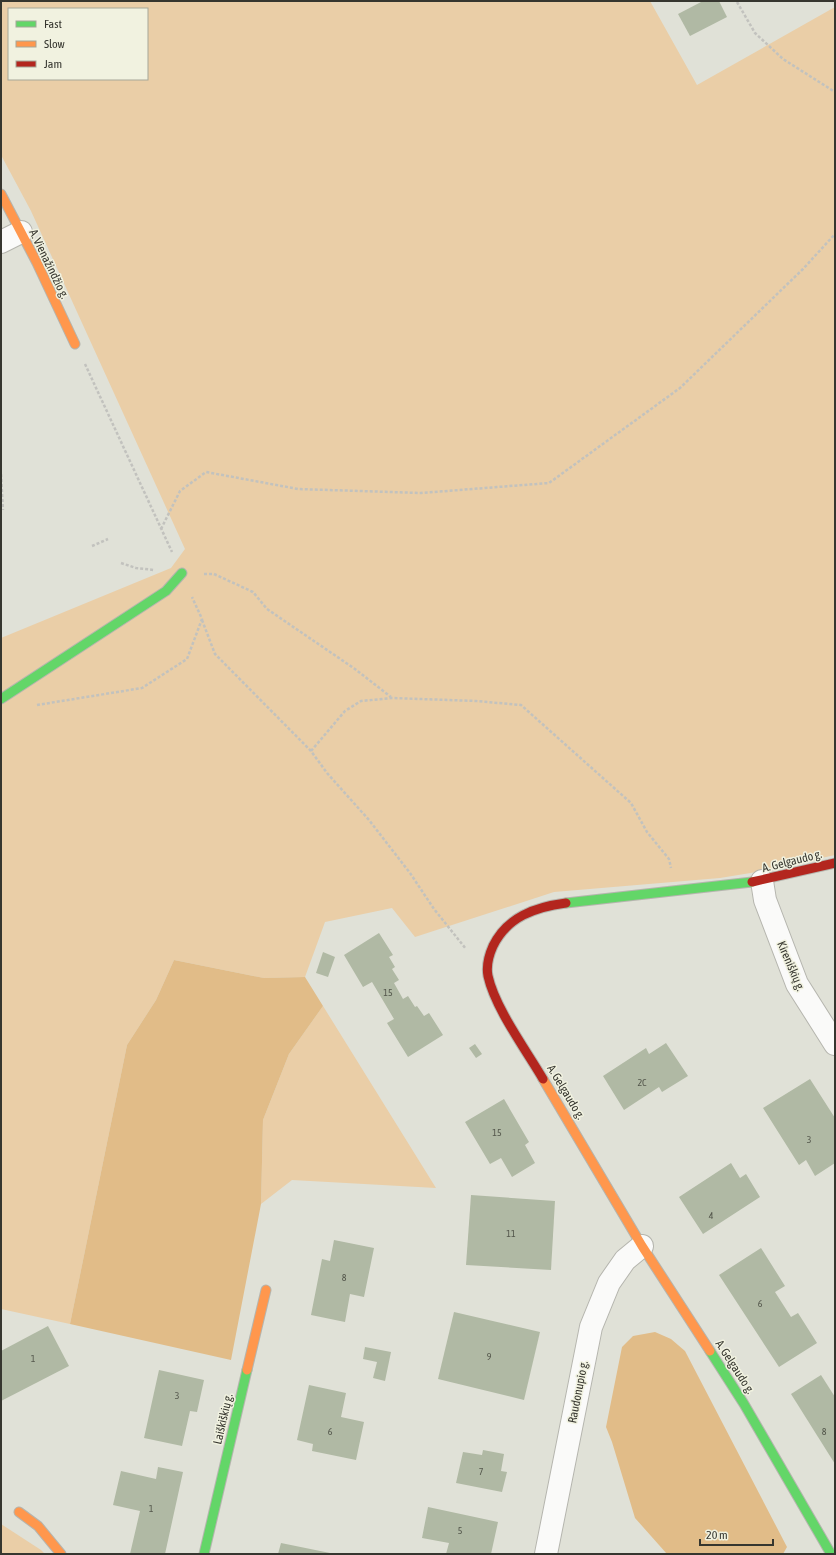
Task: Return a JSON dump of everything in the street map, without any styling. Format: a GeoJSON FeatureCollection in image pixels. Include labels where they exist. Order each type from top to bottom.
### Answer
{"type":"FeatureCollection","features":[{"type":"Feature","properties":{"kind":"street","name":"A. Vienažindžio g."},"geometry":{"type":"LineString","coordinates":[[1,194],[37,263],[75,344]]}},
{"type":"Feature","properties":{"kind":"street"},"geometry":{"type":"LineString","coordinates":[[1,242],[21,232]]}},
{"type":"Feature","properties":{"kind":"street"},"geometry":{"type":"LineString","coordinates":[[1,700],[166,591],[182,573]]}},
{"type":"Feature","properties":{"kind":"street","name":"A. Gelgaudo g."},"geometry":{"type":"LineString","coordinates":[[831,1554],[744,1404],[642,1246],[499,1004],[487,974],[489,955],[498,933],[513,919],[538,909],[560,904],[762,881],[835,863]]}},
{"type":"Feature","properties":{"kind":"street","name":"Kireniškių g."},"geometry":{"type":"LineString","coordinates":[[762,881],[765,900],[797,984],[835,1044]]}},
{"type":"Feature","properties":{"kind":"street","name":"Raudonupio g."},"geometry":{"type":"LineString","coordinates":[[546,1554],[591,1327],[609,1283],[625,1260],[642,1246]]}},
{"type":"Feature","properties":{"kind":"street","name":"Laiškiškių g."},"geometry":{"type":"LineString","coordinates":[[204,1554],[266,1290]]}},
{"type":"Feature","properties":{"kind":"street"},"geometry":{"type":"LineString","coordinates":[[19,1512],[38,1526],[61,1554]]}},
{"type":"Feature","properties":{"kind":"path"},"geometry":{"type":"LineString","coordinates":[[737,2],[755,33],[783,59],[835,92]]}},
{"type":"Feature","properties":{"kind":"path"},"geometry":{"type":"LineString","coordinates":[[161,529],[180,491],[206,472],[298,489],[421,493],[549,483],[680,388],[803,269],[835,234]]}},
{"type":"Feature","properties":{"kind":"path"},"geometry":{"type":"LineString","coordinates":[[75,344],[182,573],[215,654],[311,751],[327,773],[369,820],[410,873],[434,909],[470,954]]}},
{"type":"Feature","properties":{"kind":"path"},"geometry":{"type":"LineString","coordinates":[[1,474],[3,510]]}},
{"type":"Feature","properties":{"kind":"path"},"geometry":{"type":"LineString","coordinates":[[92,546],[108,539]]}},
{"type":"Feature","properties":{"kind":"path"},"geometry":{"type":"LineString","coordinates":[[121,563],[136,568],[182,573],[214,574],[253,592],[267,609],[355,669],[392,698]]}},
{"type":"Feature","properties":{"kind":"path"},"geometry":{"type":"LineString","coordinates":[[31,706],[142,688],[187,659],[202,619]]}},
{"type":"Feature","properties":{"kind":"path"},"geometry":{"type":"LineString","coordinates":[[311,751],[345,711],[361,701],[392,698],[521,704],[631,803],[647,832],[669,859],[675,890]]}},
{"type":"Feature","properties":{"kind":"shaded area"},"geometry":{"type":"Polygon","coordinates":[[[1,1],[650,1],[697,85],[835,7],[835,855],[768,870],[720,878],[554,892],[415,937],[392,908],[325,922],[305,977],[264,978],[174,960],[156,1000],[127,1045],[70,1324],[1,1309],[1,638],[171,568],[185,549],[31,211],[1,155],[1,1]]]}},
{"type":"Feature","properties":{"kind":"shaded area"},"geometry":{"type":"Polygon","coordinates":[[[174,960],[264,978],[305,977],[323,1006],[289,1054],[263,1120],[261,1204],[231,1360],[70,1324],[127,1045],[156,1000],[174,960]]]}},
{"type":"Feature","properties":{"kind":"shaded area"},"geometry":{"type":"Polygon","coordinates":[[[323,1006],[436,1188],[292,1180],[261,1204],[263,1120],[289,1054],[323,1006]]]}},
{"type":"Feature","properties":{"kind":"shaded area"},"geometry":{"type":"Polygon","coordinates":[[[655,1332],[671,1339],[685,1351],[787,1547],[783,1554],[667,1554],[635,1518],[606,1427],[622,1347],[633,1336],[655,1332]]]}},
{"type":"Feature","properties":{"kind":"shaded area"},"geometry":{"type":"Polygon","coordinates":[[[1,1524],[41,1550],[45,1554],[1,1554],[1,1524]]]}},
{"type":"Feature","properties":{"kind":"building"},"geometry":{"type":"Polygon","coordinates":[[[703,1],[719,1],[727,17],[690,36],[678,14],[703,1]]]}},
{"type":"Feature","properties":{"kind":"building"},"geometry":{"type":"Polygon","coordinates":[[[379,933],[393,955],[389,957],[395,967],[392,969],[399,980],[394,983],[403,999],[408,996],[415,1007],[417,1006],[424,1016],[429,1013],[443,1035],[408,1057],[387,1023],[394,1019],[372,982],[363,987],[344,955],[379,933]]]}},
{"type":"Feature","properties":{"kind":"building"},"geometry":{"type":"Polygon","coordinates":[[[323,952],[335,957],[328,977],[316,973],[323,952]]]}},
{"type":"Feature","properties":{"kind":"building"},"geometry":{"type":"Polygon","coordinates":[[[666,1043],[688,1076],[662,1092],[659,1087],[624,1110],[603,1076],[646,1048],[649,1054],[666,1043]]]}},
{"type":"Feature","properties":{"kind":"building"},"geometry":{"type":"Polygon","coordinates":[[[475,1044],[482,1054],[476,1058],[469,1048],[475,1044]]]}},
{"type":"Feature","properties":{"kind":"building"},"geometry":{"type":"Polygon","coordinates":[[[810,1079],[835,1118],[835,1163],[815,1176],[806,1160],[799,1165],[763,1108],[810,1079]]]}},
{"type":"Feature","properties":{"kind":"building"},"geometry":{"type":"Polygon","coordinates":[[[504,1099],[529,1142],[525,1145],[535,1163],[512,1177],[501,1158],[490,1164],[465,1122],[504,1099]]]}},
{"type":"Feature","properties":{"kind":"building"},"geometry":{"type":"Polygon","coordinates":[[[731,1163],[740,1178],[746,1174],[760,1197],[703,1234],[679,1197],[731,1163]]]}},
{"type":"Feature","properties":{"kind":"building"},"geometry":{"type":"Polygon","coordinates":[[[471,1195],[555,1201],[551,1270],[466,1265],[471,1195]]]}},
{"type":"Feature","properties":{"kind":"building"},"geometry":{"type":"Polygon","coordinates":[[[334,1240],[374,1248],[364,1297],[350,1294],[345,1322],[311,1315],[322,1259],[330,1261],[334,1240]]]}},
{"type":"Feature","properties":{"kind":"building"},"geometry":{"type":"Polygon","coordinates":[[[761,1248],[785,1286],[775,1292],[791,1317],[798,1313],[817,1343],[779,1367],[719,1275],[761,1248]]]}},
{"type":"Feature","properties":{"kind":"building"},"geometry":{"type":"Polygon","coordinates":[[[454,1312],[540,1332],[524,1400],[438,1379],[454,1312]]]}},
{"type":"Feature","properties":{"kind":"building"},"geometry":{"type":"Polygon","coordinates":[[[48,1326],[69,1366],[1,1401],[1,1351],[48,1326]]]}},
{"type":"Feature","properties":{"kind":"building"},"geometry":{"type":"Polygon","coordinates":[[[365,1347],[391,1352],[385,1381],[373,1378],[377,1362],[363,1359],[365,1347]]]}},
{"type":"Feature","properties":{"kind":"building"},"geometry":{"type":"Polygon","coordinates":[[[159,1370],[204,1380],[197,1412],[190,1411],[182,1446],[144,1438],[159,1370]]]}},
{"type":"Feature","properties":{"kind":"building"},"geometry":{"type":"Polygon","coordinates":[[[821,1375],[835,1397],[835,1464],[791,1394],[821,1375]]]}},
{"type":"Feature","properties":{"kind":"building"},"geometry":{"type":"Polygon","coordinates":[[[309,1385],[346,1393],[341,1417],[364,1422],[356,1460],[312,1451],[313,1444],[297,1440],[309,1385]]]}},
{"type":"Feature","properties":{"kind":"building"},"geometry":{"type":"Polygon","coordinates":[[[483,1450],[504,1454],[501,1471],[507,1472],[502,1492],[456,1483],[463,1452],[482,1455],[483,1450]]]}},
{"type":"Feature","properties":{"kind":"building"},"geometry":{"type":"Polygon","coordinates":[[[158,1467],[183,1472],[165,1554],[130,1554],[140,1511],[113,1505],[121,1471],[156,1479],[158,1467]]]}},
{"type":"Feature","properties":{"kind":"building"},"geometry":{"type":"Polygon","coordinates":[[[428,1507],[498,1522],[491,1554],[446,1554],[449,1543],[422,1538],[428,1507]]]}},
{"type":"Feature","properties":{"kind":"building"},"geometry":{"type":"Polygon","coordinates":[[[281,1543],[330,1553],[330,1554],[278,1554],[281,1543]]]}},
{"type":"Feature","properties":{"kind":"traffic: fast"},"geometry":{"type":"LineString","coordinates":[[1,699],[166,591],[182,573]]}},
{"type":"Feature","properties":{"kind":"traffic: fast"},"geometry":{"type":"LineString","coordinates":[[566,903],[752,882]]}},
{"type":"Feature","properties":{"kind":"traffic: fast"},"geometry":{"type":"LineString","coordinates":[[710,1351],[744,1404],[831,1554]]}},
{"type":"Feature","properties":{"kind":"traffic: fast"},"geometry":{"type":"LineString","coordinates":[[204,1554],[247,1370]]}},
{"type":"Feature","properties":{"kind":"traffic: slow"},"geometry":{"type":"LineString","coordinates":[[1,194],[37,263],[75,344]]}},
{"type":"Feature","properties":{"kind":"traffic: slow"},"geometry":{"type":"LineString","coordinates":[[543,1079],[642,1246],[710,1351]]}},
{"type":"Feature","properties":{"kind":"traffic: slow"},"geometry":{"type":"LineString","coordinates":[[247,1370],[266,1290]]}},
{"type":"Feature","properties":{"kind":"traffic: slow"},"geometry":{"type":"LineString","coordinates":[[19,1512],[38,1526],[61,1554]]}},
{"type":"Feature","properties":{"kind":"traffic: jam"},"geometry":{"type":"LineString","coordinates":[[752,882],[835,863]]}},
{"type":"Feature","properties":{"kind":"traffic: jam"},"geometry":{"type":"LineString","coordinates":[[543,1079],[497,1002],[487,972],[488,964],[493,946],[499,936],[514,921],[523,915],[543,907],[566,903]]}}]}
